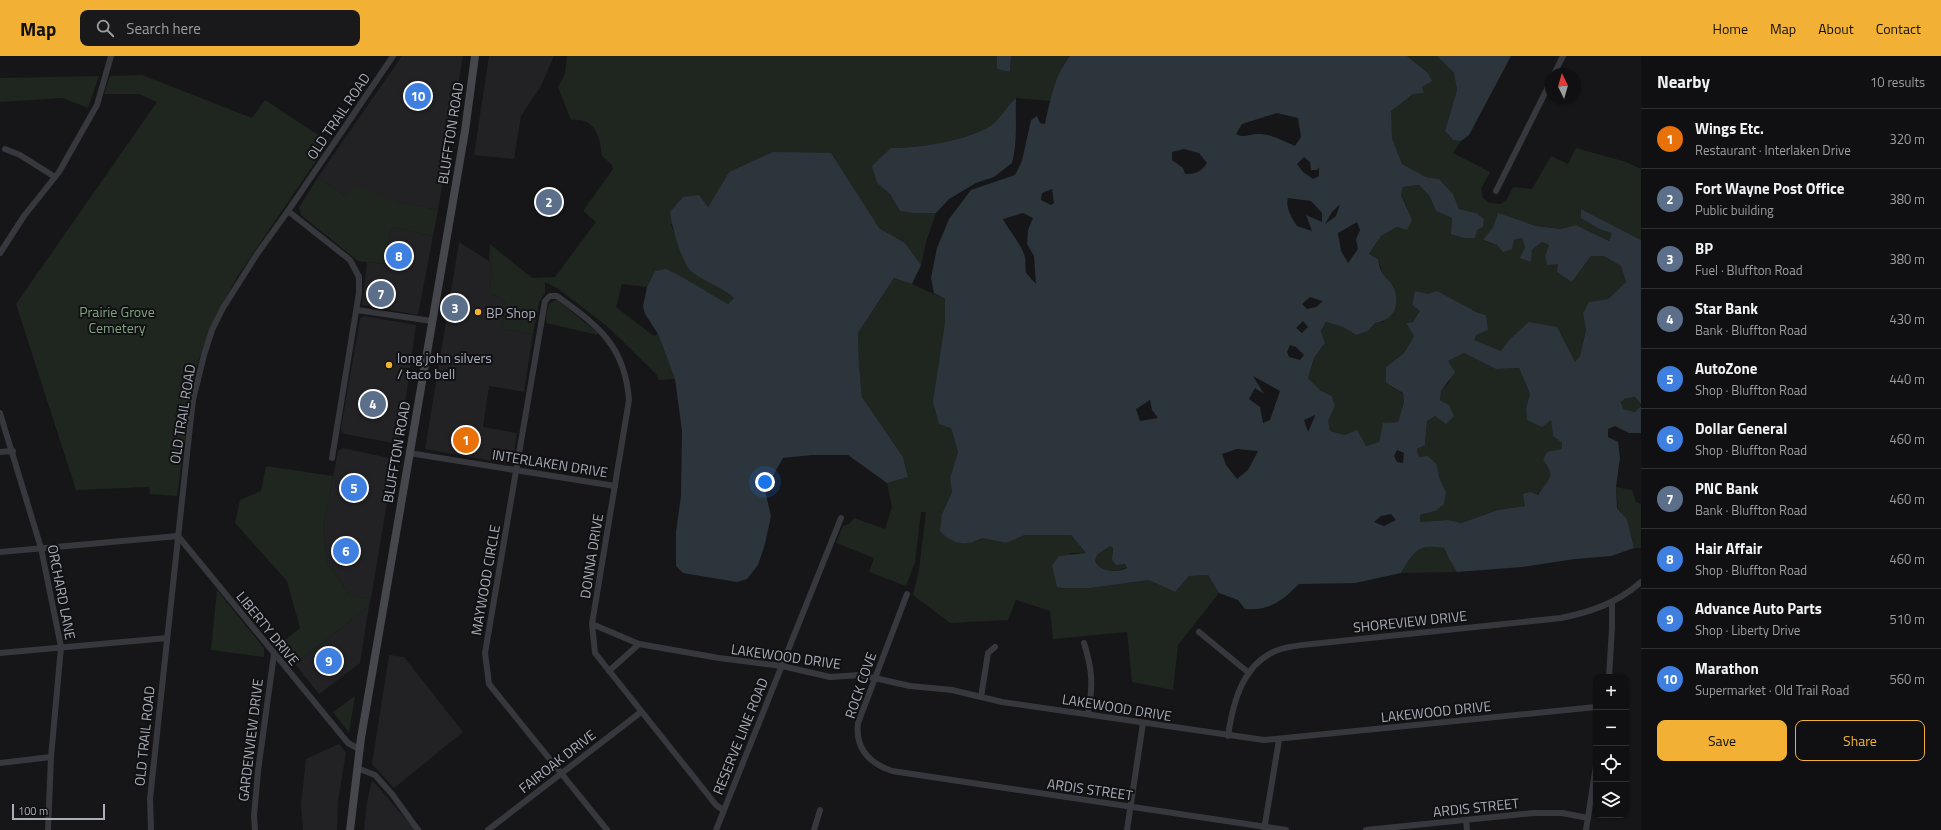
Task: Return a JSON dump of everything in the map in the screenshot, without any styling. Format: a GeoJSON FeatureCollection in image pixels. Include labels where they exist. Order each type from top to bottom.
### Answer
{"type":"FeatureCollection","features":[{"type":"Feature","properties":{"kind":"main road","name":"BLUFFTON ROAD"},"geometry":{"type":"LineString","coordinates":[[350,830],[359,749],[466,121],[475,56]]}},
{"type":"Feature","properties":{"kind":"street"},"geometry":{"type":"LineString","coordinates":[[0,253],[24,216],[55,177],[97,105],[111,56]]}},
{"type":"Feature","properties":{"kind":"street","name":"OLD TRAIL ROAD"},"geometry":{"type":"LineString","coordinates":[[150,830],[150,800],[166,638],[193,400],[204,354],[212,330],[223,308],[248,267],[288,212],[393,56]]}},
{"type":"Feature","properties":{"kind":"street"},"geometry":{"type":"LineString","coordinates":[[1557,68],[1563,56]]}},
{"type":"Feature","properties":{"kind":"street"},"geometry":{"type":"LineString","coordinates":[[1496,191],[1545,93]]}},
{"type":"Feature","properties":{"kind":"street"},"geometry":{"type":"LineString","coordinates":[[5,149],[20,155],[55,177]]}},
{"type":"Feature","properties":{"kind":"street"},"geometry":{"type":"LineString","coordinates":[[288,212],[350,260],[359,277],[357,310],[332,458]]}},
{"type":"Feature","properties":{"kind":"street","name":"MAYWOOD CIRCLE"},"geometry":{"type":"LineString","coordinates":[[550,296],[545,301],[484,653],[489,684],[607,830]]}},
{"type":"Feature","properties":{"kind":"street","name":"DONNA DRIVE"},"geometry":{"type":"LineString","coordinates":[[550,296],[557,296],[591,321],[604,334],[624,367],[627,379],[629,400],[592,624],[595,653],[716,805],[724,810]]}},
{"type":"Feature","properties":{"kind":"street"},"geometry":{"type":"LineString","coordinates":[[357,310],[432,322]]}},
{"type":"Feature","properties":{"kind":"street","name":"ORCHARD LANE"},"geometry":{"type":"LineString","coordinates":[[0,413],[13,451],[41,548],[61,647],[51,757],[48,830]]}},
{"type":"Feature","properties":{"kind":"street"},"geometry":{"type":"LineString","coordinates":[[0,452],[13,451]]}},
{"type":"Feature","properties":{"kind":"street","name":"INTERLAKEN DRIVE"},"geometry":{"type":"LineString","coordinates":[[409,453],[615,486]]}},
{"type":"Feature","properties":{"kind":"street","name":"RESERVE LINE ROAD"},"geometry":{"type":"LineString","coordinates":[[716,830],[841,518]]}},
{"type":"Feature","properties":{"kind":"street"},"geometry":{"type":"LineString","coordinates":[[0,552],[178,536]]}},
{"type":"Feature","properties":{"kind":"street","name":"LIBERTY DRIVE"},"geometry":{"type":"LineString","coordinates":[[178,536],[348,743],[359,749]]}},
{"type":"Feature","properties":{"kind":"street","name":"SHOREVIEW DRIVE"},"geometry":{"type":"LineString","coordinates":[[1228,736],[1236,695],[1249,673],[1263,659],[1281,649],[1312,644],[1561,618],[1587,612],[1612,603],[1641,582]]}},
{"type":"Feature","properties":{"kind":"street","name":"ROCK COVE"},"geometry":{"type":"LineString","coordinates":[[892,771],[871,761],[865,754],[858,740],[858,723],[907,594]]}},
{"type":"Feature","properties":{"kind":"street"},"geometry":{"type":"LineString","coordinates":[[1610,674],[1612,603]]}},
{"type":"Feature","properties":{"kind":"street","name":"LAKEWOOD DRIVE"},"geometry":{"type":"LineString","coordinates":[[592,624],[638,644],[719,658],[782,666],[830,677],[854,675],[874,678],[910,686],[952,690],[981,697],[1143,723],[1264,740],[1280,740],[1593,707]]}},
{"type":"Feature","properties":{"kind":"street"},"geometry":{"type":"LineString","coordinates":[[1199,632],[1249,673]]}},
{"type":"Feature","properties":{"kind":"street"},"geometry":{"type":"LineString","coordinates":[[0,653],[166,638]]}},
{"type":"Feature","properties":{"kind":"street"},"geometry":{"type":"LineString","coordinates":[[1084,643],[1092,674],[1092,688],[1088,714]]}},
{"type":"Feature","properties":{"kind":"street"},"geometry":{"type":"LineString","coordinates":[[609,671],[638,644]]}},
{"type":"Feature","properties":{"kind":"street"},"geometry":{"type":"LineString","coordinates":[[981,697],[988,654],[995,647]]}},
{"type":"Feature","properties":{"kind":"street","name":"GARDENVIEW DRIVE"},"geometry":{"type":"LineString","coordinates":[[255,830],[254,816],[258,778],[274,654]]}},
{"type":"Feature","properties":{"kind":"street","name":"FAIROAK DRIVE"},"geometry":{"type":"LineString","coordinates":[[488,830],[641,712]]}},
{"type":"Feature","properties":{"kind":"street"},"geometry":{"type":"LineString","coordinates":[[1128,830],[1143,723]]}},
{"type":"Feature","properties":{"kind":"street"},"geometry":{"type":"LineString","coordinates":[[1264,828],[1280,740]]}},
{"type":"Feature","properties":{"kind":"street"},"geometry":{"type":"LineString","coordinates":[[0,763],[51,757]]}},
{"type":"Feature","properties":{"kind":"street"},"geometry":{"type":"LineString","coordinates":[[357,768],[371,772],[375,775],[392,794],[418,830]]}},
{"type":"Feature","properties":{"kind":"street","name":"ARDIS STREET"},"geometry":{"type":"LineString","coordinates":[[892,771],[1264,828],[1286,830]]}},
{"type":"Feature","properties":{"kind":"street"},"geometry":{"type":"LineString","coordinates":[[1586,830],[1594,782]]}},
{"type":"Feature","properties":{"kind":"street"},"geometry":{"type":"LineString","coordinates":[[814,830],[820,810]]}},
{"type":"Feature","properties":{"kind":"street","name":"ARDIS STREET"},"geometry":{"type":"LineString","coordinates":[[1366,830],[1548,812],[1588,818]]}},
{"type":"Feature","properties":{"kind":"street"},"geometry":{"type":"LineString","coordinates":[[1466,820],[1467,830]]}},
{"type":"Feature","properties":{"kind":"shaded area"},"geometry":{"type":"Polygon","coordinates":[[[402,56],[463,56],[438,210],[398,202],[346,197],[318,177],[402,56]]]}},
{"type":"Feature","properties":{"kind":"shaded area"},"geometry":{"type":"Polygon","coordinates":[[[489,56],[554,56],[541,86],[521,116],[514,159],[474,155],[489,56]]]}},
{"type":"Feature","properties":{"kind":"shaded area"},"geometry":{"type":"Polygon","coordinates":[[[997,56],[1011,56],[1010,72],[997,69],[997,56]]]}},
{"type":"Feature","properties":{"kind":"shaded area"},"geometry":{"type":"Polygon","coordinates":[[[1070,56],[1407,56],[1428,73],[1432,81],[1422,87],[1424,93],[1413,94],[1391,111],[1392,138],[1402,164],[1426,177],[1439,179],[1453,194],[1459,209],[1476,213],[1484,219],[1483,227],[1477,230],[1475,238],[1464,238],[1451,234],[1452,218],[1436,211],[1429,195],[1419,185],[1403,187],[1401,195],[1412,220],[1407,230],[1397,227],[1381,236],[1369,254],[1378,259],[1382,272],[1391,283],[1396,296],[1395,309],[1388,318],[1375,323],[1368,331],[1356,335],[1343,327],[1326,322],[1321,331],[1325,343],[1314,358],[1308,378],[1320,390],[1332,396],[1335,406],[1328,421],[1330,431],[1345,435],[1357,430],[1366,446],[1379,442],[1383,423],[1398,422],[1404,402],[1403,393],[1386,383],[1386,367],[1404,353],[1414,336],[1406,323],[1413,322],[1420,311],[1412,305],[1415,291],[1428,294],[1437,291],[1476,312],[1486,315],[1488,330],[1476,335],[1474,340],[1501,351],[1509,340],[1529,322],[1557,327],[1575,362],[1580,356],[1586,330],[1583,313],[1589,302],[1608,299],[1626,282],[1621,266],[1604,256],[1591,256],[1572,282],[1557,272],[1558,264],[1547,265],[1545,256],[1549,245],[1542,242],[1532,250],[1531,262],[1520,258],[1525,247],[1522,238],[1514,240],[1512,249],[1503,252],[1497,245],[1483,240],[1493,227],[1498,213],[1536,226],[1560,229],[1576,225],[1609,241],[1612,233],[1599,229],[1581,218],[1581,209],[1641,240],[1641,404],[1635,397],[1624,399],[1621,402],[1623,409],[1635,412],[1641,406],[1641,433],[1629,433],[1615,426],[1608,429],[1608,437],[1618,442],[1620,458],[1616,487],[1617,508],[1627,519],[1634,548],[1611,556],[1575,559],[1522,567],[1457,572],[1444,548],[1428,547],[1417,551],[1401,573],[1355,583],[1299,584],[1287,595],[1269,606],[1245,609],[1238,600],[1219,593],[1208,575],[1189,576],[1175,592],[1149,580],[1091,588],[1057,587],[1052,566],[1059,556],[1086,553],[1071,535],[1025,535],[1006,543],[982,538],[971,543],[960,543],[949,539],[944,535],[940,531],[942,514],[952,492],[950,478],[958,452],[951,428],[939,424],[933,402],[945,323],[945,299],[934,293],[931,278],[937,248],[949,219],[971,190],[1015,175],[1022,161],[1031,120],[1037,116],[1040,123],[1045,124],[1054,88],[1060,71],[1070,56]],[[1277,113],[1242,124],[1236,134],[1265,135],[1278,138],[1295,146],[1301,137],[1298,118],[1277,113]],[[1184,149],[1172,152],[1172,160],[1183,168],[1185,174],[1192,174],[1203,169],[1207,163],[1199,153],[1184,149]],[[1304,157],[1297,164],[1303,172],[1313,179],[1319,176],[1319,167],[1317,170],[1311,170],[1310,162],[1304,157]],[[1052,189],[1042,193],[1041,200],[1051,205],[1054,203],[1052,189]],[[1288,198],[1287,205],[1297,226],[1312,231],[1306,215],[1322,222],[1322,213],[1311,201],[1288,198]],[[1340,204],[1332,212],[1325,224],[1336,216],[1340,204]],[[1023,213],[1003,219],[1024,253],[1026,273],[1036,284],[1034,256],[1027,244],[1028,230],[1033,218],[1023,213]],[[1357,222],[1338,233],[1341,251],[1348,263],[1358,249],[1356,239],[1360,230],[1357,222]],[[1310,297],[1302,304],[1307,309],[1316,307],[1323,301],[1310,297]],[[1303,321],[1296,328],[1302,333],[1308,327],[1303,321]],[[1290,345],[1287,352],[1289,357],[1300,360],[1304,355],[1296,347],[1290,345]],[[1464,353],[1448,361],[1455,372],[1441,391],[1440,400],[1449,405],[1454,416],[1446,424],[1435,416],[1427,421],[1425,445],[1417,449],[1419,457],[1428,456],[1437,465],[1439,477],[1446,492],[1444,504],[1435,511],[1420,515],[1420,522],[1448,520],[1461,523],[1498,510],[1525,506],[1523,494],[1530,492],[1538,495],[1550,479],[1550,471],[1543,460],[1547,452],[1562,449],[1562,443],[1553,436],[1551,420],[1542,427],[1527,420],[1526,408],[1530,394],[1519,368],[1496,369],[1464,353]],[[1253,376],[1264,394],[1255,388],[1249,399],[1260,407],[1263,423],[1270,420],[1280,391],[1253,376]],[[1150,400],[1136,409],[1140,421],[1158,418],[1152,410],[1150,400]],[[1315,416],[1304,420],[1308,432],[1315,416]],[[1237,449],[1222,454],[1226,465],[1237,479],[1248,470],[1258,451],[1237,449]],[[1397,450],[1394,456],[1397,462],[1403,463],[1404,453],[1397,450]],[[1391,514],[1381,516],[1374,522],[1384,526],[1396,520],[1391,514]],[[1110,546],[1097,555],[1095,561],[1098,565],[1105,569],[1114,571],[1127,568],[1125,564],[1116,565],[1112,560],[1113,548],[1110,546]]]}},
{"type":"Feature","properties":{"kind":"shaded area"},"geometry":{"type":"Polygon","coordinates":[[[1437,56],[1511,56],[1469,135],[1461,141],[1453,140],[1445,131],[1457,90],[1454,73],[1437,56]]]}},
{"type":"Feature","properties":{"kind":"shaded area"},"geometry":{"type":"Polygon","coordinates":[[[1016,98],[1016,139],[1012,163],[994,177],[976,183],[949,199],[936,213],[913,213],[900,211],[890,194],[877,183],[872,166],[891,148],[928,145],[957,139],[982,131],[992,125],[1016,98]]]}},
{"type":"Feature","properties":{"kind":"shaded area"},"geometry":{"type":"Polygon","coordinates":[[[773,152],[831,153],[879,228],[905,243],[921,265],[912,284],[894,278],[858,333],[862,397],[903,457],[908,477],[887,483],[848,455],[812,455],[783,458],[765,490],[771,516],[765,544],[758,565],[747,579],[737,582],[683,573],[676,566],[676,532],[681,496],[682,431],[675,379],[658,334],[645,314],[643,306],[647,287],[655,271],[666,269],[728,304],[734,298],[697,276],[688,268],[678,244],[672,225],[670,212],[683,197],[699,195],[708,207],[729,172],[773,152]]]}},
{"type":"Feature","properties":{"kind":"shaded area"},"geometry":{"type":"Polygon","coordinates":[[[391,227],[433,236],[418,315],[362,305],[367,262],[385,264],[391,227]]]}},
{"type":"Feature","properties":{"kind":"shaded area"},"geometry":{"type":"Polygon","coordinates":[[[459,242],[492,263],[490,293],[506,301],[502,329],[533,334],[524,392],[489,386],[483,427],[517,433],[513,461],[509,464],[425,449],[459,242]]]}},
{"type":"Feature","properties":{"kind":"shaded area"},"geometry":{"type":"Polygon","coordinates":[[[364,316],[416,325],[400,439],[393,443],[345,434],[342,432],[341,428],[360,319],[364,316]]]}},
{"type":"Feature","properties":{"kind":"shaded area"},"geometry":{"type":"Polygon","coordinates":[[[343,448],[394,459],[371,599],[350,596],[327,562],[323,528],[338,451],[343,448]]]}},
{"type":"Feature","properties":{"kind":"shaded area"},"geometry":{"type":"Polygon","coordinates":[[[369,606],[360,663],[319,694],[295,664],[369,606]]]}},
{"type":"Feature","properties":{"kind":"shaded area"},"geometry":{"type":"Polygon","coordinates":[[[389,655],[404,657],[463,732],[394,788],[372,764],[389,655]]]}},
{"type":"Feature","properties":{"kind":"shaded area"},"geometry":{"type":"Polygon","coordinates":[[[339,744],[346,753],[338,801],[337,830],[303,830],[301,805],[306,759],[339,744]]]}},
{"type":"Feature","properties":{"kind":"shaded area"},"geometry":{"type":"Polygon","coordinates":[[[372,780],[415,830],[364,830],[367,802],[372,780]]]}},
{"type":"Feature","properties":{"kind":"green space"},"geometry":{"type":"Polygon","coordinates":[[[567,56],[997,56],[997,69],[1010,72],[1011,56],[1070,56],[1063,65],[1050,101],[1016,98],[992,125],[982,131],[957,139],[928,145],[891,148],[877,183],[890,194],[900,211],[913,213],[936,213],[926,242],[921,265],[905,243],[879,228],[855,193],[729,172],[708,207],[671,224],[685,263],[734,298],[728,304],[713,295],[655,271],[647,287],[622,284],[616,307],[654,336],[658,334],[675,379],[659,380],[656,374],[608,327],[557,288],[545,282],[545,293],[539,302],[533,334],[502,329],[506,301],[490,293],[492,263],[489,260],[490,244],[532,278],[555,277],[596,222],[583,211],[613,169],[612,165],[602,156],[600,142],[595,129],[586,122],[571,120],[558,87],[565,74],[567,56]]]}},
{"type":"Feature","properties":{"kind":"green space"},"geometry":{"type":"Polygon","coordinates":[[[1407,56],[1437,56],[1454,73],[1457,90],[1445,131],[1453,140],[1461,141],[1453,153],[1490,172],[1481,189],[1483,198],[1489,203],[1500,204],[1506,201],[1513,187],[1532,189],[1551,156],[1568,164],[1576,148],[1626,162],[1641,169],[1641,240],[1581,209],[1581,218],[1599,229],[1613,233],[1609,241],[1576,225],[1560,229],[1536,226],[1498,214],[1493,227],[1483,241],[1497,245],[1522,238],[1530,262],[1532,250],[1542,242],[1549,245],[1545,256],[1551,264],[1558,264],[1572,282],[1591,256],[1604,256],[1621,266],[1626,282],[1608,299],[1589,302],[1583,313],[1586,330],[1580,356],[1575,362],[1509,340],[1501,351],[1473,340],[1486,315],[1415,291],[1412,305],[1421,311],[1413,322],[1406,323],[1414,336],[1404,353],[1386,367],[1386,383],[1403,394],[1404,402],[1398,422],[1383,424],[1379,442],[1366,446],[1345,435],[1330,431],[1327,421],[1335,406],[1332,396],[1320,390],[1308,378],[1314,358],[1325,343],[1321,331],[1326,322],[1343,327],[1356,335],[1368,331],[1375,323],[1384,322],[1391,283],[1383,275],[1378,259],[1369,254],[1381,236],[1397,227],[1407,230],[1407,207],[1401,195],[1403,187],[1419,185],[1429,195],[1436,211],[1452,218],[1476,213],[1459,209],[1453,194],[1439,179],[1426,177],[1402,164],[1392,138],[1390,111],[1413,94],[1424,93],[1422,87],[1428,73],[1407,56]]]}},
{"type":"Feature","properties":{"kind":"green space","name":"Prairie Grove Cemetery"},"geometry":{"type":"Polygon","coordinates":[[[142,75],[252,118],[265,100],[329,142],[237,277],[211,326],[199,359],[192,388],[177,496],[150,494],[149,487],[76,490],[16,304],[157,102],[139,94],[104,94],[110,76],[142,75]]]}},
{"type":"Feature","properties":{"kind":"green space"},"geometry":{"type":"Polygon","coordinates":[[[99,76],[88,108],[63,98],[0,102],[0,78],[99,76]]]}},
{"type":"Feature","properties":{"kind":"green space"},"geometry":{"type":"Polygon","coordinates":[[[318,177],[346,197],[353,185],[398,202],[438,210],[433,236],[391,227],[385,264],[358,261],[301,215],[299,208],[318,177]]]}},
{"type":"Feature","properties":{"kind":"green space"},"geometry":{"type":"Polygon","coordinates":[[[894,278],[912,284],[945,299],[951,428],[958,452],[950,478],[952,492],[942,514],[959,542],[975,542],[982,538],[1006,543],[1025,535],[1071,535],[1086,553],[1071,553],[1063,588],[1091,588],[1149,580],[1175,592],[1189,576],[1208,575],[1219,593],[1178,645],[1173,690],[1132,682],[1127,632],[1053,639],[1050,611],[1016,600],[1008,620],[950,623],[913,595],[919,570],[926,512],[921,512],[915,562],[906,586],[869,572],[874,558],[836,543],[843,526],[849,524],[854,518],[885,529],[892,507],[887,483],[908,477],[903,457],[862,397],[859,365],[858,333],[894,278]]]}},
{"type":"Feature","properties":{"kind":"green space"},"geometry":{"type":"Polygon","coordinates":[[[557,300],[597,332],[598,335],[546,323],[549,305],[553,301],[557,300]]]}},
{"type":"Feature","properties":{"kind":"green space"},"geometry":{"type":"Polygon","coordinates":[[[1464,353],[1496,369],[1519,368],[1530,394],[1526,408],[1551,420],[1553,436],[1562,443],[1562,449],[1553,452],[1543,460],[1549,467],[1551,475],[1549,482],[1525,506],[1498,510],[1461,523],[1448,520],[1420,522],[1420,515],[1435,511],[1446,492],[1439,477],[1437,465],[1419,457],[1417,449],[1425,445],[1427,421],[1449,405],[1440,400],[1441,391],[1450,381],[1448,361],[1464,353]]]}},
{"type":"Feature","properties":{"kind":"green space"},"geometry":{"type":"Polygon","coordinates":[[[1635,397],[1641,404],[1639,409],[1635,412],[1623,409],[1621,402],[1623,399],[1635,397]]]}},
{"type":"Feature","properties":{"kind":"green space"},"geometry":{"type":"Polygon","coordinates":[[[266,466],[333,476],[323,528],[327,562],[350,596],[371,599],[369,606],[295,664],[279,645],[300,628],[287,581],[235,523],[240,500],[261,491],[266,466]]]}},
{"type":"Feature","properties":{"kind":"green space"},"geometry":{"type":"Polygon","coordinates":[[[1616,487],[1632,490],[1636,502],[1641,504],[1641,548],[1634,548],[1627,519],[1618,508],[1616,487]]]}},
{"type":"Feature","properties":{"kind":"green space"},"geometry":{"type":"Polygon","coordinates":[[[1430,545],[1444,548],[1457,572],[1401,573],[1412,553],[1430,545]]]}},
{"type":"Feature","properties":{"kind":"green space"},"geometry":{"type":"Polygon","coordinates":[[[1110,546],[1113,548],[1112,553],[1127,567],[1114,571],[1105,569],[1098,565],[1095,561],[1097,555],[1110,546]]]}},
{"type":"Feature","properties":{"kind":"green space"},"geometry":{"type":"Polygon","coordinates":[[[217,590],[264,648],[264,657],[211,650],[217,590]]]}},
{"type":"Feature","properties":{"kind":"green space"},"geometry":{"type":"Polygon","coordinates":[[[355,696],[349,733],[333,712],[355,696]]]}},
{"type":"Feature","properties":{"kind":"place","name":"Marathon"},"geometry":{"type":"Point","coordinates":[418,96]}},
{"type":"Feature","properties":{"kind":"place","name":"Fort Wayne Post Office"},"geometry":{"type":"Point","coordinates":[549,202]}},
{"type":"Feature","properties":{"kind":"place","name":"Hair Affair"},"geometry":{"type":"Point","coordinates":[399,256]}},
{"type":"Feature","properties":{"kind":"place","name":"PNC Bank"},"geometry":{"type":"Point","coordinates":[381,294]}},
{"type":"Feature","properties":{"kind":"place","name":"BP"},"geometry":{"type":"Point","coordinates":[455,308]}},
{"type":"Feature","properties":{"kind":"place","name":"BP Shop"},"geometry":{"type":"Point","coordinates":[478,312]}},
{"type":"Feature","properties":{"kind":"place","name":"long john silvers / taco bell"},"geometry":{"type":"Point","coordinates":[389,365]}},
{"type":"Feature","properties":{"kind":"place","name":"Star Bank"},"geometry":{"type":"Point","coordinates":[373,404]}},
{"type":"Feature","properties":{"kind":"place","name":"Wings Etc."},"geometry":{"type":"Point","coordinates":[466,440]}},
{"type":"Feature","properties":{"kind":"place","name":"AutoZone"},"geometry":{"type":"Point","coordinates":[354,488]}},
{"type":"Feature","properties":{"kind":"place","name":"Dollar General"},"geometry":{"type":"Point","coordinates":[346,551]}},
{"type":"Feature","properties":{"kind":"place","name":"Advance Auto Parts"},"geometry":{"type":"Point","coordinates":[329,661]}}]}
